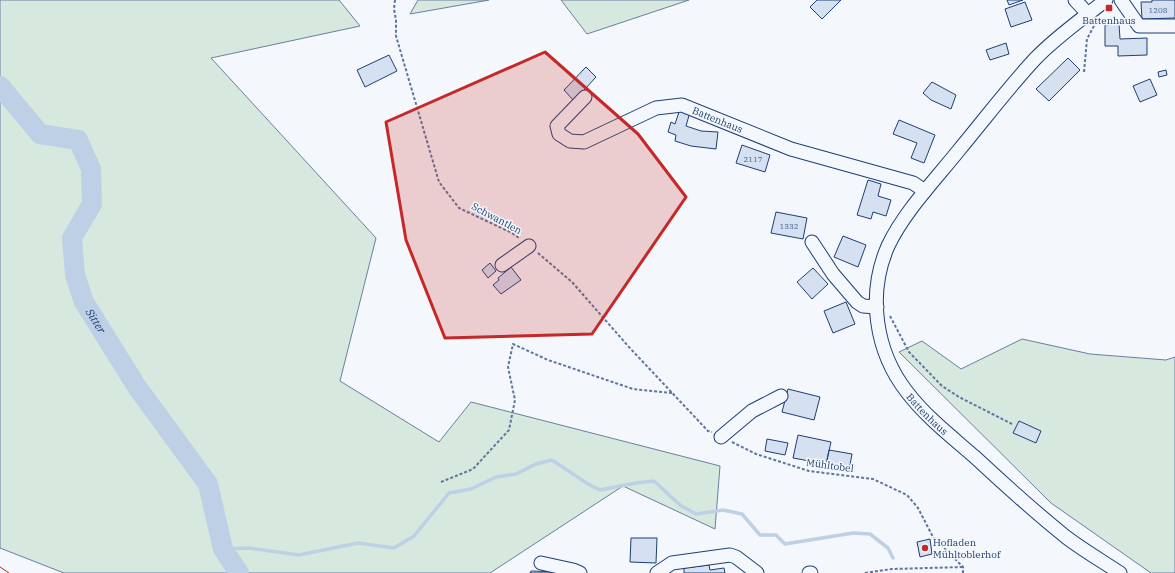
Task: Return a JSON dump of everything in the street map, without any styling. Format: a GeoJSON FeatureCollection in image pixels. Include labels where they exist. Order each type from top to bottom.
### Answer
{"type":"FeatureCollection","features":[{"type":"Feature","properties":{"kind":"street"},"geometry":{"type":"LineString","coordinates":[[1075,0],[1092,18]]}},
{"type":"Feature","properties":{"kind":"street","name":"Battenhaus"},"geometry":{"type":"LineString","coordinates":[[1106,0],[1092,18],[1058,37],[1036,58],[925,191],[902,222],[889,246],[880,275],[877,307],[879,330],[887,358],[898,380],[916,403],[1000,480],[1066,536],[1120,573]]}},
{"type":"Feature","properties":{"kind":"street"},"geometry":{"type":"LineString","coordinates":[[1121,0],[1139,26],[1175,26]]}},
{"type":"Feature","properties":{"kind":"street","name":"Battenhaus"},"geometry":{"type":"LineString","coordinates":[[584,97],[557,126],[559,134],[570,141],[584,142],[656,108],[682,105],[792,148],[913,183],[925,191]]}},
{"type":"Feature","properties":{"kind":"street"},"geometry":{"type":"LineString","coordinates":[[812,242],[833,274],[857,302],[863,306],[877,307]]}},
{"type":"Feature","properties":{"kind":"street"},"geometry":{"type":"LineString","coordinates":[[502,265],[529,246]]}},
{"type":"Feature","properties":{"kind":"street"},"geometry":{"type":"LineString","coordinates":[[721,437],[752,411],[780,396]]}},
{"type":"Feature","properties":{"kind":"street"},"geometry":{"type":"LineString","coordinates":[[657,573],[672,563],[730,554],[757,573]]}},
{"type":"Feature","properties":{"kind":"street"},"geometry":{"type":"LineString","coordinates":[[541,563],[580,573]]}},
{"type":"Feature","properties":{"kind":"path","name":"Schwantlen"},"geometry":{"type":"LineString","coordinates":[[395,0],[394,9],[396,36],[439,182],[459,208],[512,233],[572,282],[628,346],[673,394]]}},
{"type":"Feature","properties":{"kind":"path"},"geometry":{"type":"LineString","coordinates":[[1084,72],[1087,39],[1092,18]]}},
{"type":"Feature","properties":{"kind":"path"},"geometry":{"type":"LineString","coordinates":[[890,315],[909,352],[942,386],[958,398],[1012,424]]}},
{"type":"Feature","properties":{"kind":"path"},"geometry":{"type":"LineString","coordinates":[[442,482],[473,469],[509,430],[515,400],[508,367],[514,344],[548,360],[633,389],[673,394]]}},
{"type":"Feature","properties":{"kind":"path","name":"Mühltobel"},"geometry":{"type":"LineString","coordinates":[[673,394],[708,431],[756,454],[809,471],[873,479],[907,495],[918,508],[933,537],[963,567]]}},
{"type":"Feature","properties":{"kind":"path"},"geometry":{"type":"LineString","coordinates":[[865,573],[899,568],[963,567],[963,573]]}},
{"type":"Feature","properties":{"kind":"highlighted area"},"geometry":{"type":"Polygon","coordinates":[[[545,52],[638,134],[686,197],[592,334],[445,338],[406,240],[386,122],[545,52]]]}},
{"type":"Feature","properties":{"kind":"shaded area"},"geometry":{"type":"Polygon","coordinates":[[[0,0],[339,0],[360,26],[211,58],[376,238],[340,381],[439,442],[471,402],[720,466],[715,529],[623,486],[490,573],[64,573],[0,548],[0,0]]]}},
{"type":"Feature","properties":{"kind":"shaded area"},"geometry":{"type":"Polygon","coordinates":[[[418,0],[489,0],[410,14],[418,0]]]}},
{"type":"Feature","properties":{"kind":"shaded area"},"geometry":{"type":"Polygon","coordinates":[[[561,0],[689,0],[587,34],[561,0]]]}},
{"type":"Feature","properties":{"kind":"shaded area"},"geometry":{"type":"Polygon","coordinates":[[[1022,339],[1090,354],[1166,360],[1175,357],[1175,573],[1151,573],[1051,503],[899,352],[922,341],[961,369],[1022,339]]]}},
{"type":"Feature","properties":{"kind":"building"},"geometry":{"type":"Polygon","coordinates":[[[817,0],[841,0],[822,19],[810,7],[817,0]]]}},
{"type":"Feature","properties":{"kind":"building"},"geometry":{"type":"Polygon","coordinates":[[[1007,0],[1023,0],[1009,5],[1007,0]]]}},
{"type":"Feature","properties":{"kind":"building"},"geometry":{"type":"Polygon","coordinates":[[[1152,0],[1175,0],[1175,18],[1142,19],[1141,2],[1152,2],[1152,0]]]}},
{"type":"Feature","properties":{"kind":"building"},"geometry":{"type":"Polygon","coordinates":[[[1025,2],[1032,20],[1011,27],[1005,9],[1025,2]]]}},
{"type":"Feature","properties":{"kind":"building"},"geometry":{"type":"Polygon","coordinates":[[[1119,24],[1120,39],[1147,38],[1147,55],[1118,56],[1118,46],[1105,46],[1105,25],[1119,24]]]}},
{"type":"Feature","properties":{"kind":"building"},"geometry":{"type":"Polygon","coordinates":[[[1006,43],[1009,54],[990,60],[986,50],[1006,43]]]}},
{"type":"Feature","properties":{"kind":"building"},"geometry":{"type":"Polygon","coordinates":[[[389,55],[397,71],[365,87],[357,70],[389,55]]]}},
{"type":"Feature","properties":{"kind":"building"},"geometry":{"type":"Polygon","coordinates":[[[1068,58],[1080,70],[1049,101],[1036,89],[1068,58]]]}},
{"type":"Feature","properties":{"kind":"building"},"geometry":{"type":"Polygon","coordinates":[[[586,67],[596,77],[574,101],[564,90],[586,67]]]}},
{"type":"Feature","properties":{"kind":"building"},"geometry":{"type":"Polygon","coordinates":[[[1166,70],[1167,75],[1159,77],[1158,72],[1166,70]]]}},
{"type":"Feature","properties":{"kind":"building"},"geometry":{"type":"Polygon","coordinates":[[[1150,79],[1157,95],[1140,102],[1133,86],[1150,79]]]}},
{"type":"Feature","properties":{"kind":"building"},"geometry":{"type":"Polygon","coordinates":[[[932,82],[956,95],[951,109],[931,100],[923,93],[932,82]]]}},
{"type":"Feature","properties":{"kind":"building"},"geometry":{"type":"Polygon","coordinates":[[[680,109],[690,112],[686,126],[701,131],[718,132],[716,149],[691,146],[675,141],[676,135],[668,132],[671,122],[675,124],[680,109]]]}},
{"type":"Feature","properties":{"kind":"building"},"geometry":{"type":"Polygon","coordinates":[[[899,120],[935,135],[924,163],[911,158],[917,143],[893,134],[899,120]]]}},
{"type":"Feature","properties":{"kind":"building"},"geometry":{"type":"Polygon","coordinates":[[[742,145],[770,155],[765,172],[736,163],[742,145]]]}},
{"type":"Feature","properties":{"kind":"building"},"geometry":{"type":"Polygon","coordinates":[[[868,180],[881,184],[878,196],[891,200],[886,216],[873,212],[871,219],[857,215],[868,180]]]}},
{"type":"Feature","properties":{"kind":"building"},"geometry":{"type":"Polygon","coordinates":[[[776,212],[807,218],[803,239],[771,233],[776,212]]]}},
{"type":"Feature","properties":{"kind":"building"},"geometry":{"type":"Polygon","coordinates":[[[843,236],[866,245],[858,267],[834,257],[843,236]]]}},
{"type":"Feature","properties":{"kind":"building"},"geometry":{"type":"Polygon","coordinates":[[[490,263],[496,271],[488,278],[482,270],[490,263]]]}},
{"type":"Feature","properties":{"kind":"building"},"geometry":{"type":"Polygon","coordinates":[[[511,267],[521,280],[501,294],[493,285],[499,280],[498,278],[511,267]]]}},
{"type":"Feature","properties":{"kind":"building"},"geometry":{"type":"Polygon","coordinates":[[[813,268],[828,284],[812,299],[797,282],[813,268]]]}},
{"type":"Feature","properties":{"kind":"building"},"geometry":{"type":"Polygon","coordinates":[[[846,302],[855,324],[833,333],[824,311],[846,302]]]}},
{"type":"Feature","properties":{"kind":"building"},"geometry":{"type":"Polygon","coordinates":[[[788,389],[820,397],[814,420],[782,412],[788,389]]]}},
{"type":"Feature","properties":{"kind":"building"},"geometry":{"type":"Polygon","coordinates":[[[1019,421],[1041,431],[1036,443],[1013,433],[1019,421]]]}},
{"type":"Feature","properties":{"kind":"building"},"geometry":{"type":"Polygon","coordinates":[[[798,435],[831,442],[826,464],[793,458],[798,435]]]}},
{"type":"Feature","properties":{"kind":"building"},"geometry":{"type":"Polygon","coordinates":[[[767,439],[788,443],[785,455],[765,451],[767,439]]]}},
{"type":"Feature","properties":{"kind":"building"},"geometry":{"type":"Polygon","coordinates":[[[829,450],[852,454],[849,470],[826,466],[829,450]]]}},
{"type":"Feature","properties":{"kind":"building"},"geometry":{"type":"Polygon","coordinates":[[[631,538],[657,538],[656,563],[630,562],[631,538]]]}},
{"type":"Feature","properties":{"kind":"building","name":"Hofladen Mühltoblerhof"},"geometry":{"type":"Polygon","coordinates":[[[930,539],[932,554],[920,557],[917,542],[930,539]]]}},
{"type":"Feature","properties":{"kind":"building"},"geometry":{"type":"Polygon","coordinates":[[[709,565],[710,570],[724,568],[725,573],[684,573],[684,568],[709,565]]]}},
{"type":"Feature","properties":{"kind":"building"},"geometry":{"type":"Polygon","coordinates":[[[531,571],[563,572],[563,573],[530,573],[531,571]]]}},
{"type":"Feature","properties":{"kind":"waterway","name":"Sitter"},"geometry":{"type":"LineString","coordinates":[[0,86],[40,134],[78,140],[91,169],[92,204],[72,238],[75,275],[84,302],[137,387],[208,484],[223,549],[239,573]]}},
{"type":"Feature","properties":{"kind":"waterway"},"geometry":{"type":"LineString","coordinates":[[223,549],[249,548],[299,555],[358,543],[394,548],[414,536],[449,493],[471,489],[496,477],[516,474],[536,464],[552,460],[588,484],[600,490],[654,481],[680,505],[696,514],[723,510],[742,514],[760,535],[776,535],[785,544],[853,533],[870,534],[888,548],[893,558]]}},
{"type":"Feature","properties":{"kind":"power"},"geometry":{"type":"LineString","coordinates":[[0,567],[9,573]]}},
{"type":"Feature","properties":{"kind":"place","name":"Battenhaus"},"geometry":{"type":"Point","coordinates":[1109,8]}},
{"type":"Feature","properties":{"kind":"place","name":"Hofladen Mühltoblerhof"},"geometry":{"type":"Point","coordinates":[925,548]}}]}
